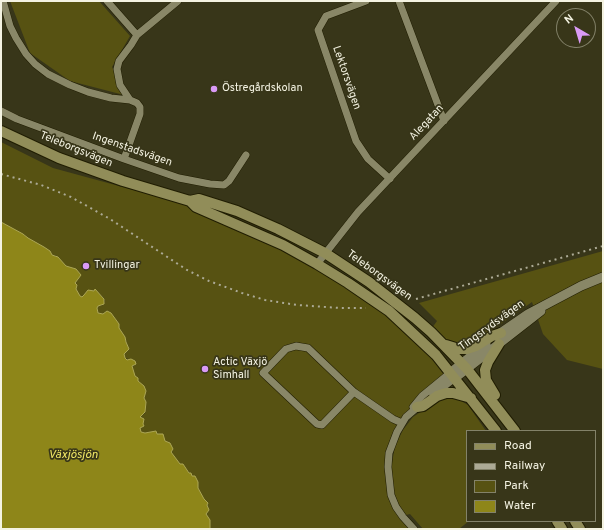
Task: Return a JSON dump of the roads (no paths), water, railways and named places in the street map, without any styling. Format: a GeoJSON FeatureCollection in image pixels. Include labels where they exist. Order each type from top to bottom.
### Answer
{"type":"FeatureCollection","features":[{"type":"Feature","properties":{"kind":"main road","name":"Teleborgsvägen"},"geometry":{"type":"LineString","coordinates":[[1,131],[59,158],[123,181],[190,201],[196,207],[283,245],[317,264],[389,310],[436,355],[495,430]]}},
{"type":"Feature","properties":{"kind":"main road","name":"Teleborgsvägen"},"geometry":{"type":"LineString","coordinates":[[190,201],[199,199],[237,211],[278,229],[325,252],[389,296],[443,344],[464,366],[514,430]]}},
{"type":"Feature","properties":{"kind":"main road"},"geometry":{"type":"LineString","coordinates":[[443,344],[453,348],[467,349],[501,333]]}},
{"type":"Feature","properties":{"kind":"main road"},"geometry":{"type":"LineString","coordinates":[[499,344],[487,365],[485,377],[505,417]]}},
{"type":"Feature","properties":{"kind":"main road"},"geometry":{"type":"LineString","coordinates":[[414,410],[424,406],[437,396],[446,393],[453,393],[471,398]]}},
{"type":"Feature","properties":{"kind":"street"},"geometry":{"type":"LineString","coordinates":[[3,1],[10,26],[16,38],[26,54],[48,74],[88,92],[111,98],[130,100],[137,103],[140,107],[140,114],[124,159]]}},
{"type":"Feature","properties":{"kind":"street"},"geometry":{"type":"LineString","coordinates":[[107,1],[137,35]]}},
{"type":"Feature","properties":{"kind":"street"},"geometry":{"type":"LineString","coordinates":[[130,100],[120,85],[117,69],[119,61],[137,35],[178,1]]}},
{"type":"Feature","properties":{"kind":"street","name":"Lektorsvägen"},"geometry":{"type":"LineString","coordinates":[[366,1],[326,16],[318,30],[356,141],[368,159],[390,179]]}},
{"type":"Feature","properties":{"kind":"street"},"geometry":{"type":"LineString","coordinates":[[399,1],[444,121]]}},
{"type":"Feature","properties":{"kind":"street","name":"Alegatan"},"geometry":{"type":"LineString","coordinates":[[317,264],[358,212],[556,1]]}},
{"type":"Feature","properties":{"kind":"street","name":"Ingenstadsvägen"},"geometry":{"type":"LineString","coordinates":[[1,112],[44,130],[179,178],[218,185],[224,185],[229,181],[246,155]]}},
{"type":"Feature","properties":{"kind":"street","name":"Tingsrydsvägen"},"geometry":{"type":"LineString","coordinates":[[453,375],[501,333],[528,314],[581,286],[603,277]]}},
{"type":"Feature","properties":{"kind":"street","name":"Tingsrydsvägen"},"geometry":{"type":"LineString","coordinates":[[464,366],[499,344],[550,303]]}},
{"type":"Feature","properties":{"kind":"street"},"geometry":{"type":"LineString","coordinates":[[354,392],[322,425],[317,424],[263,373],[286,349],[296,346],[308,348],[354,392],[393,419],[402,423]]}},
{"type":"Feature","properties":{"kind":"street"},"geometry":{"type":"LineString","coordinates":[[414,529],[396,507],[391,494],[389,480],[389,453],[402,423],[414,410],[415,404],[422,396],[453,375]]}},
{"type":"Feature","properties":{"kind":"water","name":"Växjösjön"},"geometry":{"type":"Polygon","coordinates":[[[1,222],[50,251],[52,255],[58,257],[66,266],[76,269],[81,275],[75,283],[77,285],[76,289],[80,296],[82,297],[88,290],[94,291],[95,289],[104,299],[104,304],[98,306],[97,308],[98,313],[103,314],[107,311],[111,313],[119,324],[119,328],[125,337],[129,349],[124,354],[125,358],[127,360],[131,359],[135,361],[136,364],[132,366],[135,376],[144,386],[146,391],[144,398],[146,402],[145,412],[140,417],[144,419],[144,426],[140,428],[141,432],[145,433],[156,431],[157,434],[163,434],[165,441],[170,443],[173,449],[171,452],[180,464],[183,464],[192,476],[195,476],[198,482],[198,488],[208,503],[207,505],[209,510],[206,514],[210,520],[210,529],[1,529],[1,222]]]}},
{"type":"Feature","properties":{"kind":"railway"},"geometry":{"type":"LineString","coordinates":[[1,174],[41,185],[71,197],[110,219],[187,270],[209,281],[265,300],[297,305],[366,308]]}},
{"type":"Feature","properties":{"kind":"railway"},"geometry":{"type":"LineString","coordinates":[[416,299],[603,246]]}},
{"type":"Feature","properties":{"kind":"place","name":"Östregårdskolan"},"geometry":{"type":"Point","coordinates":[214,89]}},
{"type":"Feature","properties":{"kind":"place","name":"Tvillingar"},"geometry":{"type":"Point","coordinates":[86,266]}},
{"type":"Feature","properties":{"kind":"place","name":"Actic Växjö Simhall"},"geometry":{"type":"Point","coordinates":[205,369]}}]}
